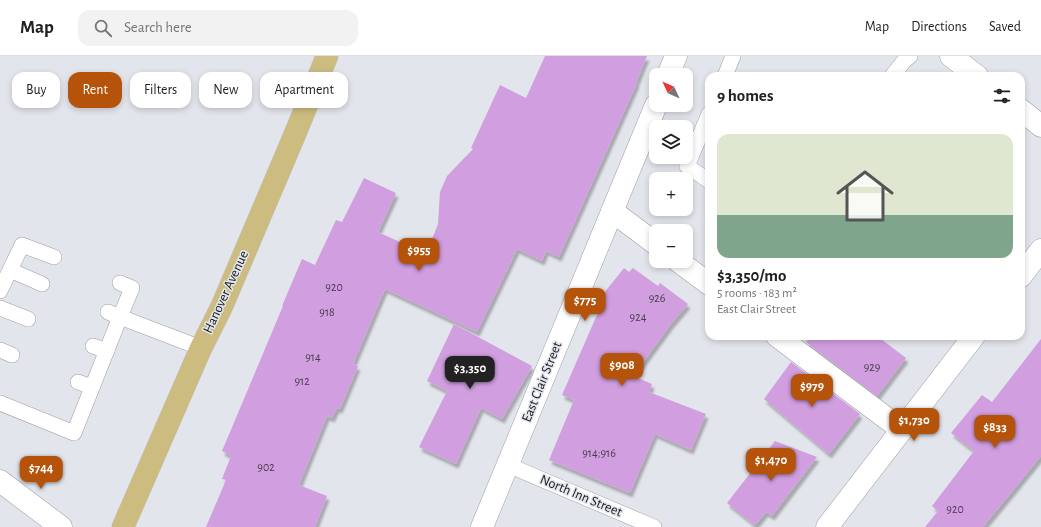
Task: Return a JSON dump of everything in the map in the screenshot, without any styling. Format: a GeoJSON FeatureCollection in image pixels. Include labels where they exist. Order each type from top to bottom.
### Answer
{"type":"FeatureCollection","features":[{"type":"Feature","properties":{"kind":"main road","name":"Hanover Avenue"},"geometry":{"type":"LineString","coordinates":[[123,527],[200,348],[222,306],[295,134],[326,56]]}},
{"type":"Feature","properties":{"kind":"street"},"geometry":{"type":"LineString","coordinates":[[671,68],[676,56]]}},
{"type":"Feature","properties":{"kind":"street"},"geometry":{"type":"LineString","coordinates":[[951,56],[972,72]]}},
{"type":"Feature","properties":{"kind":"street","name":"East Clair Street"},"geometry":{"type":"LineString","coordinates":[[482,527],[653,112]]}},
{"type":"Feature","properties":{"kind":"street"},"geometry":{"type":"LineString","coordinates":[[1025,113],[1041,126]]}},
{"type":"Feature","properties":{"kind":"street"},"geometry":{"type":"LineString","coordinates":[[612,211],[649,239]]}},
{"type":"Feature","properties":{"kind":"street"},"geometry":{"type":"LineString","coordinates":[[1025,271],[1041,250]]}},
{"type":"Feature","properties":{"kind":"street"},"geometry":{"type":"LineString","coordinates":[[687,268],[705,281]]}},
{"type":"Feature","properties":{"kind":"street"},"geometry":{"type":"LineString","coordinates":[[782,340],[902,430]]}},
{"type":"Feature","properties":{"kind":"street"},"geometry":{"type":"LineString","coordinates":[[827,527],[971,340]]}},
{"type":"Feature","properties":{"kind":"street"},"geometry":{"type":"LineString","coordinates":[[0,481],[61,527]]}},
{"type":"Feature","properties":{"kind":"lane"},"geometry":{"type":"LineString","coordinates":[[727,72],[733,56]]}},
{"type":"Feature","properties":{"kind":"lane"},"geometry":{"type":"LineString","coordinates":[[895,72],[907,58]]}},
{"type":"Feature","properties":{"kind":"lane"},"geometry":{"type":"LineString","coordinates":[[705,123],[687,166],[705,178]]}},
{"type":"Feature","properties":{"kind":"lane"},"geometry":{"type":"LineString","coordinates":[[0,291],[22,245],[54,257]]}},
{"type":"Feature","properties":{"kind":"lane"},"geometry":{"type":"LineString","coordinates":[[10,270],[42,284]]}},
{"type":"Feature","properties":{"kind":"lane"},"geometry":{"type":"LineString","coordinates":[[0,403],[74,433],[85,384],[108,351],[114,315],[132,288],[120,283]]}},
{"type":"Feature","properties":{"kind":"lane"},"geometry":{"type":"LineString","coordinates":[[0,308],[28,319]]}},
{"type":"Feature","properties":{"kind":"lane"},"geometry":{"type":"LineString","coordinates":[[114,315],[200,348]]}},
{"type":"Feature","properties":{"kind":"lane"},"geometry":{"type":"LineString","coordinates":[[94,346],[108,351]]}},
{"type":"Feature","properties":{"kind":"lane","name":"North Inn Street"},"geometry":{"type":"LineString","coordinates":[[508,465],[654,527]]}},
{"type":"Feature","properties":{"kind":"building"},"geometry":{"type":"Polygon","coordinates":[[[545,56],[647,56],[637,83],[559,257],[546,251],[542,261],[517,249],[477,332],[385,289],[353,364],[358,366],[340,409],[337,408],[332,418],[327,416],[299,485],[327,496],[315,527],[206,527],[226,480],[222,479],[231,456],[222,451],[302,259],[315,265],[336,220],[342,222],[364,178],[396,193],[378,232],[426,254],[438,224],[440,192],[447,176],[473,149],[471,148],[500,85],[526,98],[545,56]]]}},
{"type":"Feature","properties":{"kind":"building"},"geometry":{"type":"Polygon","coordinates":[[[624,268],[629,272],[633,268],[658,286],[660,283],[688,304],[671,324],[633,376],[652,384],[649,392],[706,414],[691,450],[655,434],[630,493],[549,460],[574,400],[562,395],[596,317],[606,303],[600,298],[624,268]]]}},
{"type":"Feature","properties":{"kind":"building"},"geometry":{"type":"Polygon","coordinates":[[[454,324],[532,366],[502,419],[481,408],[456,464],[419,447],[447,391],[427,381],[454,324]]]}},
{"type":"Feature","properties":{"kind":"building"},"geometry":{"type":"Polygon","coordinates":[[[1041,339],[1041,456],[983,527],[925,527],[938,511],[932,506],[974,451],[951,433],[982,395],[992,402],[1041,339]]]}},
{"type":"Feature","properties":{"kind":"building"},"geometry":{"type":"Polygon","coordinates":[[[807,340],[882,340],[906,358],[877,396],[806,342],[807,340]]]}},
{"type":"Feature","properties":{"kind":"building"},"geometry":{"type":"Polygon","coordinates":[[[791,362],[860,414],[829,454],[764,399],[791,362]]]}},
{"type":"Feature","properties":{"kind":"building"},"geometry":{"type":"Polygon","coordinates":[[[775,441],[817,457],[772,516],[766,512],[755,525],[727,503],[775,441]]]}}]}
